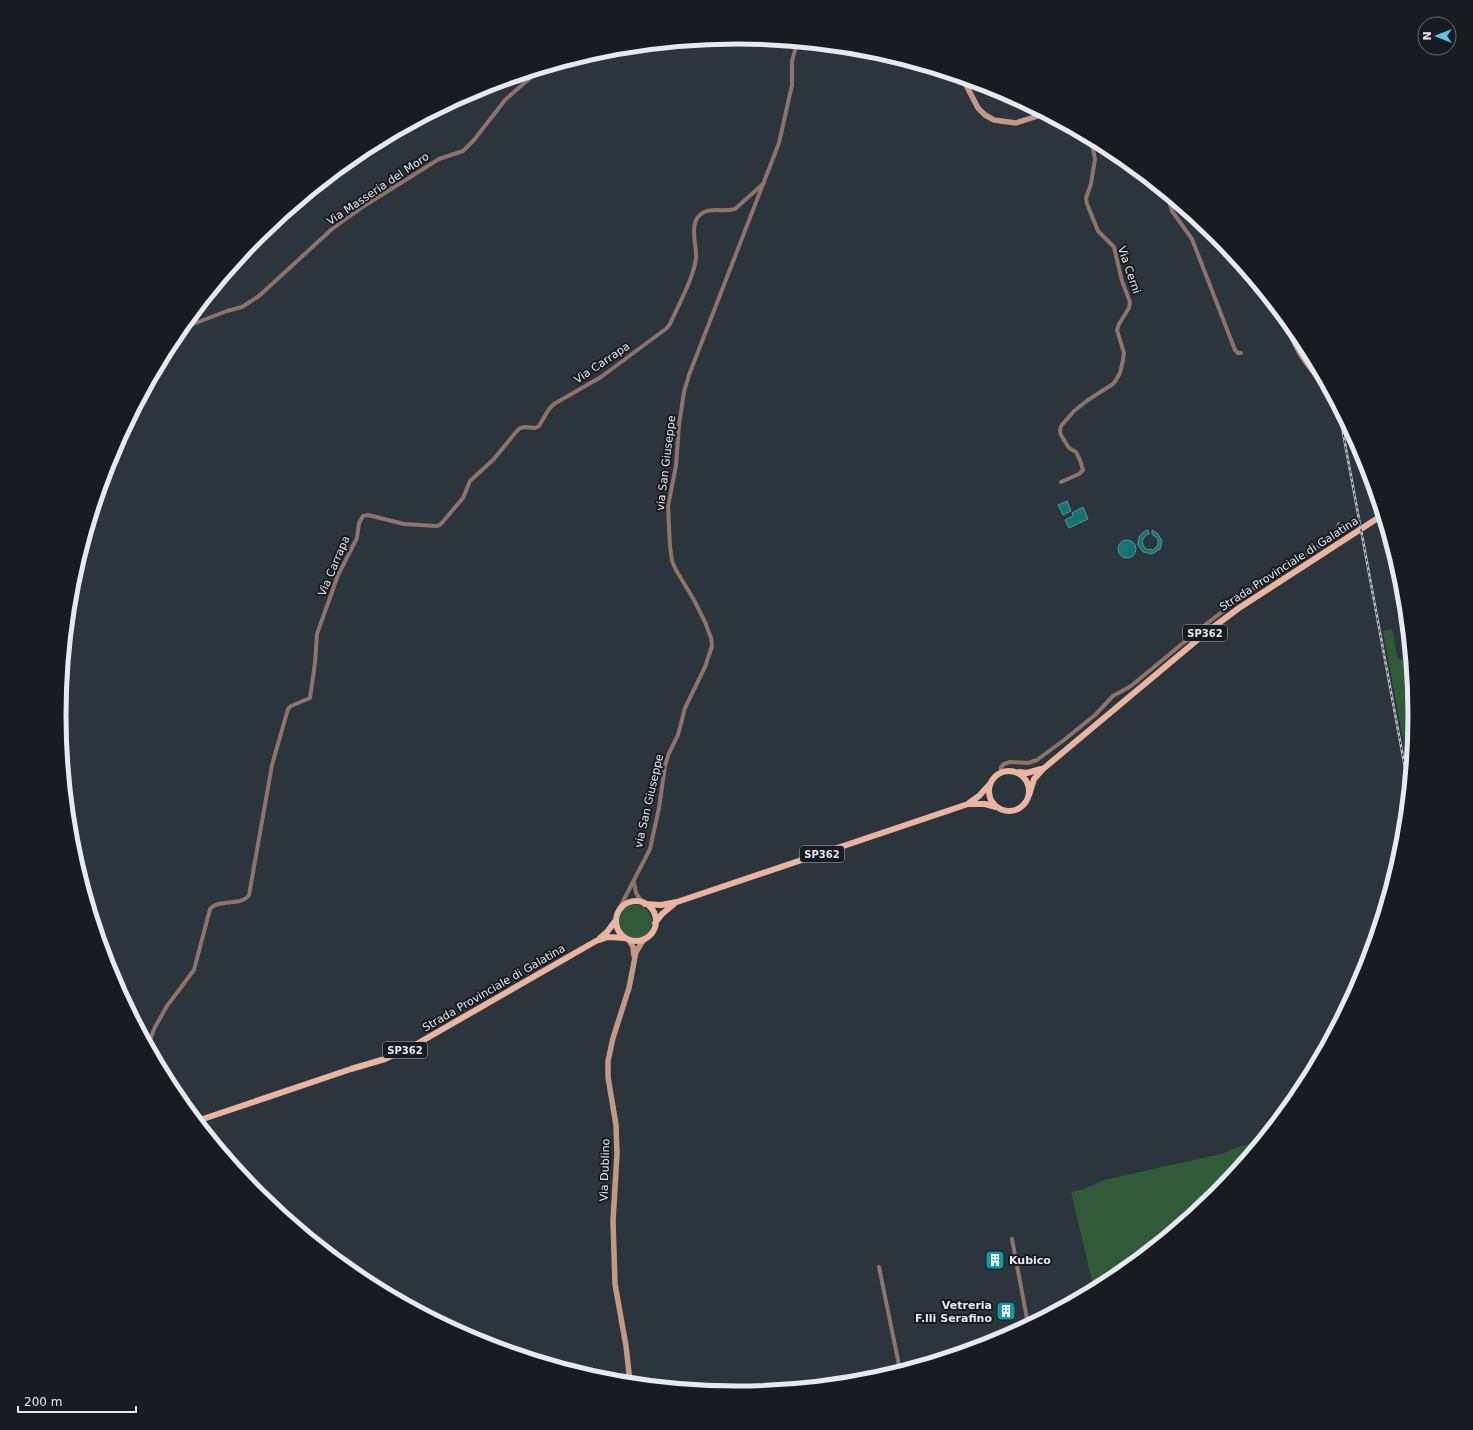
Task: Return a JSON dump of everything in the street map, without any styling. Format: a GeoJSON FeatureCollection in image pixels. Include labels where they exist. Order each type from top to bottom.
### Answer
{"type":"FeatureCollection","features":[{"type":"Feature","properties":{"kind":"main road","name":"Strada Provinciale di Galatina"},"geometry":{"type":"LineString","coordinates":[[968,804],[985,804],[1009,811],[1022,807],[1029,795],[1034,780],[1043,769],[1206,628],[1378,518]]}},
{"type":"Feature","properties":{"kind":"main road","name":"Strada Provinciale di Galatina"},"geometry":{"type":"LineString","coordinates":[[201,1119],[385,1059],[415,1046],[596,941],[607,932],[616,920],[618,911],[627,904],[632,902],[661,905],[677,902],[968,804],[979,796],[992,778],[1000,772],[1011,770],[1026,773],[1043,769]]}},
{"type":"Feature","properties":{"kind":"main road"},"geometry":{"type":"LineString","coordinates":[[1018,772],[1027,781],[1029,795]]}},
{"type":"Feature","properties":{"kind":"main road"},"geometry":{"type":"LineString","coordinates":[[989,784],[988,789],[990,799],[996,807]]}},
{"type":"Feature","properties":{"kind":"main road","name":"Strada Provinciale di Galatina"},"geometry":{"type":"LineString","coordinates":[[596,941],[608,937],[639,941],[644,939],[654,930],[655,923],[662,914],[677,902]]}},
{"type":"Feature","properties":{"kind":"main road"},"geometry":{"type":"LineString","coordinates":[[644,903],[653,912],[655,923]]}},
{"type":"Feature","properties":{"kind":"main road"},"geometry":{"type":"LineString","coordinates":[[616,920],[618,930],[627,939]]}},
{"type":"Feature","properties":{"kind":"street","name":"via San Giuseppe"},"geometry":{"type":"LineString","coordinates":[[618,911],[650,849],[659,808],[665,766],[669,753],[678,735],[685,708],[705,667],[712,646],[711,638],[705,622],[672,561],[670,546],[668,506],[676,466],[679,425],[684,392],[689,375],[779,143],[791,89],[792,61],[796,47]]}},
{"type":"Feature","properties":{"kind":"street","name":"Via Masseria del Moro"},"geometry":{"type":"LineString","coordinates":[[191,325],[242,307],[259,296],[332,229],[353,214],[398,183],[439,159],[463,151],[474,140],[505,100],[530,77]]}},
{"type":"Feature","properties":{"kind":"street"},"geometry":{"type":"LineString","coordinates":[[966,85],[978,108],[985,115],[994,120],[1016,123],[1038,116]]}},
{"type":"Feature","properties":{"kind":"street","name":"Via Cerni"},"geometry":{"type":"LineString","coordinates":[[1061,482],[1079,474],[1083,470],[1076,452],[1069,448],[1061,435],[1061,426],[1074,411],[1113,384],[1120,373],[1124,353],[1117,330],[1129,308],[1130,302],[1122,281],[1114,248],[1098,231],[1087,204],[1086,198],[1091,184],[1094,159],[1092,146]]}},
{"type":"Feature","properties":{"kind":"street","name":"Via Carrapa"},"geometry":{"type":"LineString","coordinates":[[150,1040],[154,1029],[167,1006],[194,970],[210,909],[214,904],[241,900],[247,898],[249,895],[272,765],[288,709],[291,706],[310,698],[317,634],[338,575],[357,538],[359,523],[363,516],[368,515],[404,524],[431,526],[440,525],[463,498],[470,481],[494,459],[520,428],[534,428],[539,426],[549,409],[554,404],[601,377],[667,328],[694,269],[696,253],[694,230],[699,217],[704,212],[730,211],[734,209],[764,183]]}},
{"type":"Feature","properties":{"kind":"street"},"geometry":{"type":"LineString","coordinates":[[1170,203],[1172,211],[1192,239],[1235,350],[1238,353],[1241,353]]}},
{"type":"Feature","properties":{"kind":"street"},"geometry":{"type":"LineString","coordinates":[[1298,348],[1309,366]]}},
{"type":"Feature","properties":{"kind":"street"},"geometry":{"type":"LineString","coordinates":[[1000,772],[1001,767],[1004,764],[1014,762],[1028,763],[1037,760],[1095,715],[1113,696],[1131,686],[1206,628],[1248,592],[1334,536],[1339,524]]}},
{"type":"Feature","properties":{"kind":"street"},"geometry":{"type":"LineString","coordinates":[[634,880],[634,889],[644,903]]}},
{"type":"Feature","properties":{"kind":"street","name":"Via Dublino"},"geometry":{"type":"LineString","coordinates":[[627,939],[633,947],[635,960]]}},
{"type":"Feature","properties":{"kind":"street","name":"Via Dublino"},"geometry":{"type":"LineString","coordinates":[[629,1377],[626,1346],[615,1284],[613,1221],[617,1154],[616,1125],[608,1077],[608,1061],[613,1038],[629,988],[636,952],[644,939]]}},
{"type":"Feature","properties":{"kind":"street"},"geometry":{"type":"LineString","coordinates":[[1012,1239],[1027,1320]]}},
{"type":"Feature","properties":{"kind":"street"},"geometry":{"type":"LineString","coordinates":[[879,1267],[899,1365]]}},
{"type":"Feature","properties":{"kind":"shaded area"},"geometry":{"type":"Polygon","coordinates":[[[1067,501],[1071,511],[1063,515],[1058,505],[1067,501]]]}},
{"type":"Feature","properties":{"kind":"shaded area"},"geometry":{"type":"Polygon","coordinates":[[[1083,507],[1088,519],[1069,528],[1065,520],[1073,516],[1072,513],[1083,507]]]}},
{"type":"Feature","properties":{"kind":"shaded area"},"geometry":{"type":"Polygon","coordinates":[[[1148,530],[1149,534],[1143,538],[1142,543],[1146,549],[1153,550],[1158,545],[1158,539],[1152,534],[1152,530],[1158,534],[1162,541],[1160,549],[1152,554],[1143,552],[1138,545],[1140,535],[1148,530]]]}},
{"type":"Feature","properties":{"kind":"shaded area"},"geometry":{"type":"Polygon","coordinates":[[[1127,540],[1133,543],[1136,549],[1133,555],[1127,558],[1121,555],[1118,549],[1121,543],[1127,540]]]}},
{"type":"Feature","properties":{"kind":"shaded area"},"geometry":{"type":"Polygon","coordinates":[[[1392,629],[1398,660],[1405,659],[1408,715],[1407,743],[1404,745],[1383,631],[1392,629]]]}},
{"type":"Feature","properties":{"kind":"shaded area"},"geometry":{"type":"Polygon","coordinates":[[[635,905],[641,906],[647,910],[651,916],[651,928],[647,934],[641,938],[635,939],[629,938],[623,934],[619,928],[618,922],[619,916],[623,910],[629,906],[635,905]]]}},
{"type":"Feature","properties":{"kind":"shaded area"},"geometry":{"type":"Polygon","coordinates":[[[1252,1144],[1211,1189],[1179,1219],[1145,1247],[1093,1283],[1071,1192],[1084,1189],[1104,1180],[1225,1153],[1237,1147],[1252,1144]]]}},
{"type":"Feature","properties":{"kind":"railway"},"geometry":{"type":"LineString","coordinates":[[1342,427],[1405,769]]}},
{"type":"Feature","properties":{"kind":"place","name":"Kubico"},"geometry":{"type":"Point","coordinates":[995,1260]}},
{"type":"Feature","properties":{"kind":"place","name":"Vetreria F.lli Serafino"},"geometry":{"type":"Point","coordinates":[1006,1311]}}]}
